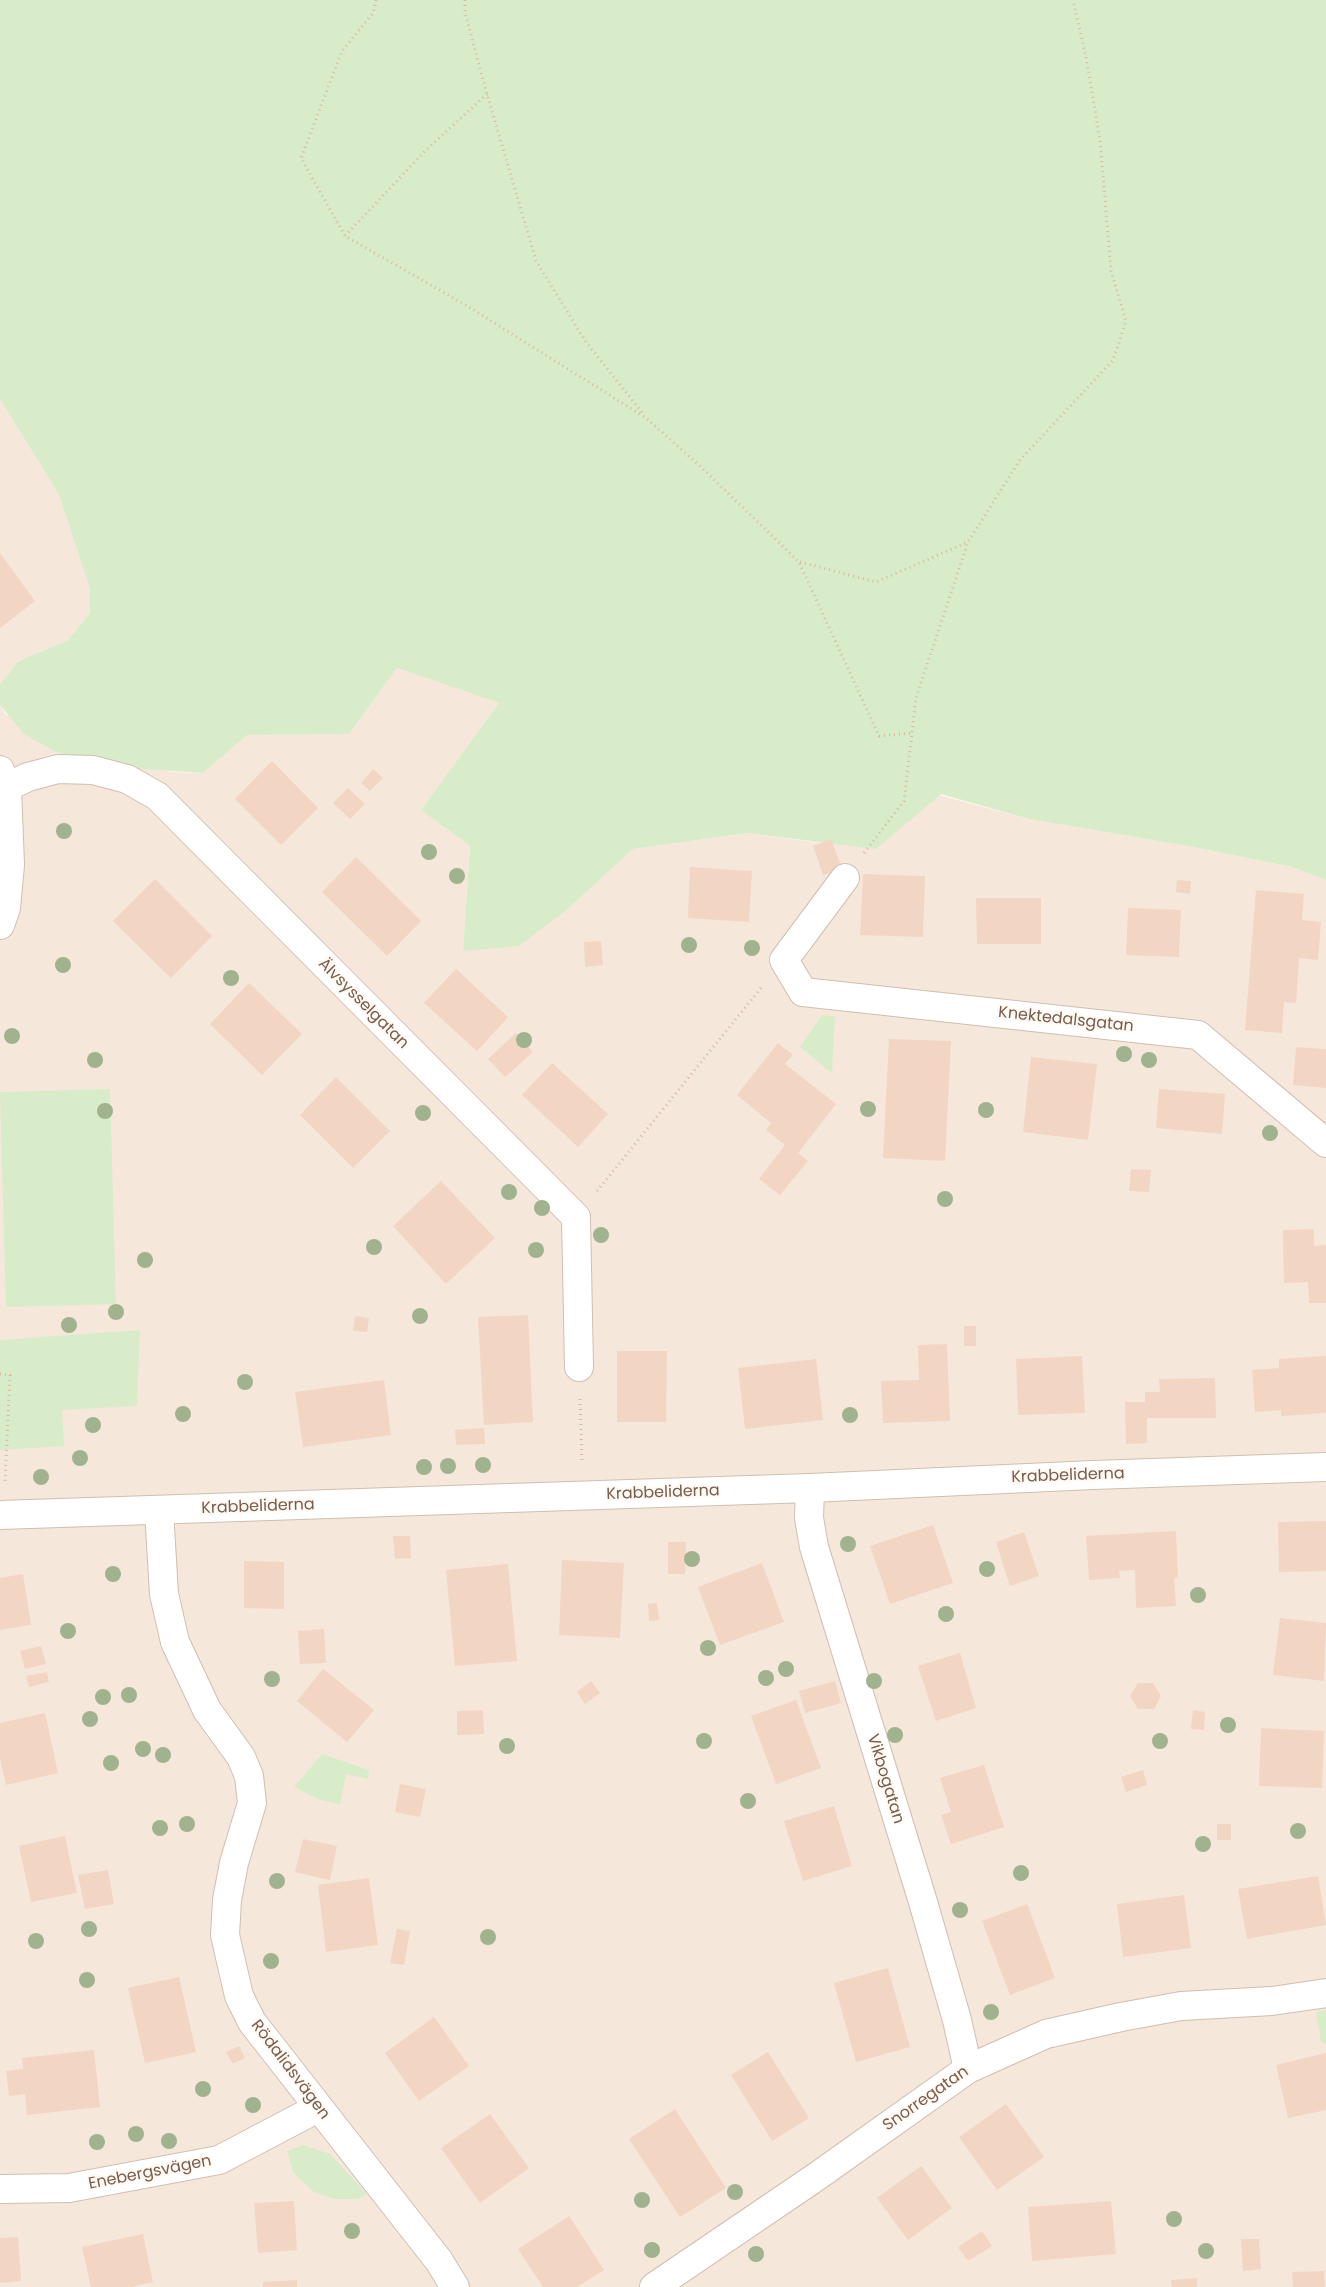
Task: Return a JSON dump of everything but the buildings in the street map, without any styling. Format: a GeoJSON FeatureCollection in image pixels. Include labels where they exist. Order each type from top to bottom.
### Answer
{"type":"FeatureCollection","features":[{"type":"Feature","properties":{"kind":"street","name":"Älvsysselgatan"},"geometry":{"type":"LineString","coordinates":[[4,779],[28,777],[58,769],[93,770],[127,779],[157,796],[576,1217]]}},
{"type":"Feature","properties":{"kind":"street"},"geometry":{"type":"LineString","coordinates":[[0,925],[6,908],[10,865],[4,779]]}},
{"type":"Feature","properties":{"kind":"street"},"geometry":{"type":"LineString","coordinates":[[784,960],[845,878]]}},
{"type":"Feature","properties":{"kind":"street","name":"Knektedalsgatan"},"geometry":{"type":"LineString","coordinates":[[784,960],[803,992],[1198,1035],[1326,1143]]}},
{"type":"Feature","properties":{"kind":"street"},"geometry":{"type":"LineString","coordinates":[[576,1217],[579,1367]]}},
{"type":"Feature","properties":{"kind":"street","name":"Krabbeliderna"},"geometry":{"type":"LineString","coordinates":[[2,1515],[810,1488],[1092,1475],[1326,1467]]}},
{"type":"Feature","properties":{"kind":"street","name":"Vikbogatan"},"geometry":{"type":"LineString","coordinates":[[810,1488],[809,1518],[814,1547],[923,1902],[957,2020],[968,2069]]}},
{"type":"Feature","properties":{"kind":"street","name":"Rödalidsvägen"},"geometry":{"type":"LineString","coordinates":[[159,1510],[164,1594],[175,1642],[207,1710],[240,1757],[250,1776],[252,1803],[234,1863],[227,1900],[225,1935],[239,1996],[252,2022],[439,2261],[455,2287]]}},
{"type":"Feature","properties":{"kind":"street","name":"Snorregatan"},"geometry":{"type":"LineString","coordinates":[[654,2287],[816,2177],[968,2069],[1052,2032],[1181,2006],[1272,2001],[1326,1993]]}},
{"type":"Feature","properties":{"kind":"street","name":"Enebergsvägen"},"geometry":{"type":"LineString","coordinates":[[0,2189],[69,2188],[219,2160],[318,2108]]}},
{"type":"Feature","properties":{"kind":"path"},"geometry":{"type":"LineString","coordinates":[[376,0],[373,13],[342,51],[301,158],[345,236],[464,304],[646,418],[699,465],[799,562],[879,736],[912,733]]}},
{"type":"Feature","properties":{"kind":"path"},"geometry":{"type":"LineString","coordinates":[[465,0],[465,13],[487,94],[536,261],[586,342],[646,418]]}},
{"type":"Feature","properties":{"kind":"path"},"geometry":{"type":"LineString","coordinates":[[845,878],[904,801],[916,698],[968,542],[1020,460],[1113,360],[1126,321],[1111,271],[1100,140],[1086,58],[1073,0]]}},
{"type":"Feature","properties":{"kind":"path"},"geometry":{"type":"LineString","coordinates":[[345,236],[425,151],[487,94]]}},
{"type":"Feature","properties":{"kind":"path"},"geometry":{"type":"LineString","coordinates":[[799,562],[876,582],[968,542]]}},
{"type":"Feature","properties":{"kind":"path"},"geometry":{"type":"LineString","coordinates":[[576,1217],[784,960]]}},
{"type":"Feature","properties":{"kind":"path"},"geometry":{"type":"LineString","coordinates":[[579,1367],[582,1495]]}},
{"type":"Feature","properties":{"kind":"path"},"geometry":{"type":"LineString","coordinates":[[0,1374],[10,1374],[2,1515]]}},
{"type":"Feature","properties":{"kind":"shaded area"},"geometry":{"type":"Polygon","coordinates":[[[0,399],[59,495],[90,589],[90,613],[68,640],[19,661],[0,684],[0,399]]]}},
{"type":"Feature","properties":{"kind":"shaded area"},"geometry":{"type":"Polygon","coordinates":[[[397,668],[499,703],[421,810],[470,846],[463,951],[569,908],[633,849],[747,833],[828,844],[938,795],[1029,819],[1188,846],[1292,867],[1326,879],[1326,2287],[0,2287],[0,705],[5,714],[170,772],[203,773],[247,735],[349,734],[397,668]]]}},
{"type":"Feature","properties":{"kind":"green space"},"geometry":{"type":"Polygon","coordinates":[[[0,0],[1326,0],[1326,880],[1292,867],[1188,846],[1029,819],[941,794],[876,849],[747,833],[633,849],[569,908],[519,946],[463,951],[470,846],[421,810],[499,703],[397,668],[349,734],[247,735],[203,773],[130,768],[86,760],[54,751],[24,734],[0,705],[0,684],[19,661],[68,640],[90,613],[90,589],[59,495],[0,399],[0,0]]]}},
{"type":"Feature","properties":{"kind":"green space"},"geometry":{"type":"Polygon","coordinates":[[[822,1015],[835,1017],[832,1073],[800,1047],[822,1015]]]}},
{"type":"Feature","properties":{"kind":"green space"},"geometry":{"type":"Polygon","coordinates":[[[110,1089],[116,1304],[6,1307],[0,1092],[110,1089]]]}},
{"type":"Feature","properties":{"kind":"green space"},"geometry":{"type":"Polygon","coordinates":[[[140,1330],[137,1406],[62,1410],[64,1446],[0,1450],[0,1340],[140,1330]]]}},
{"type":"Feature","properties":{"kind":"green space"},"geometry":{"type":"Polygon","coordinates":[[[322,1754],[369,1770],[368,1779],[346,1774],[340,1804],[320,1800],[294,1787],[322,1754]]]}},
{"type":"Feature","properties":{"kind":"green space"},"geometry":{"type":"Polygon","coordinates":[[[1326,2010],[1326,2044],[1321,2042],[1316,2012],[1326,2010]]]}},
{"type":"Feature","properties":{"kind":"green space"},"geometry":{"type":"Polygon","coordinates":[[[303,2145],[330,2154],[367,2194],[358,2199],[335,2199],[314,2192],[293,2172],[287,2151],[303,2145]]]}}]}
